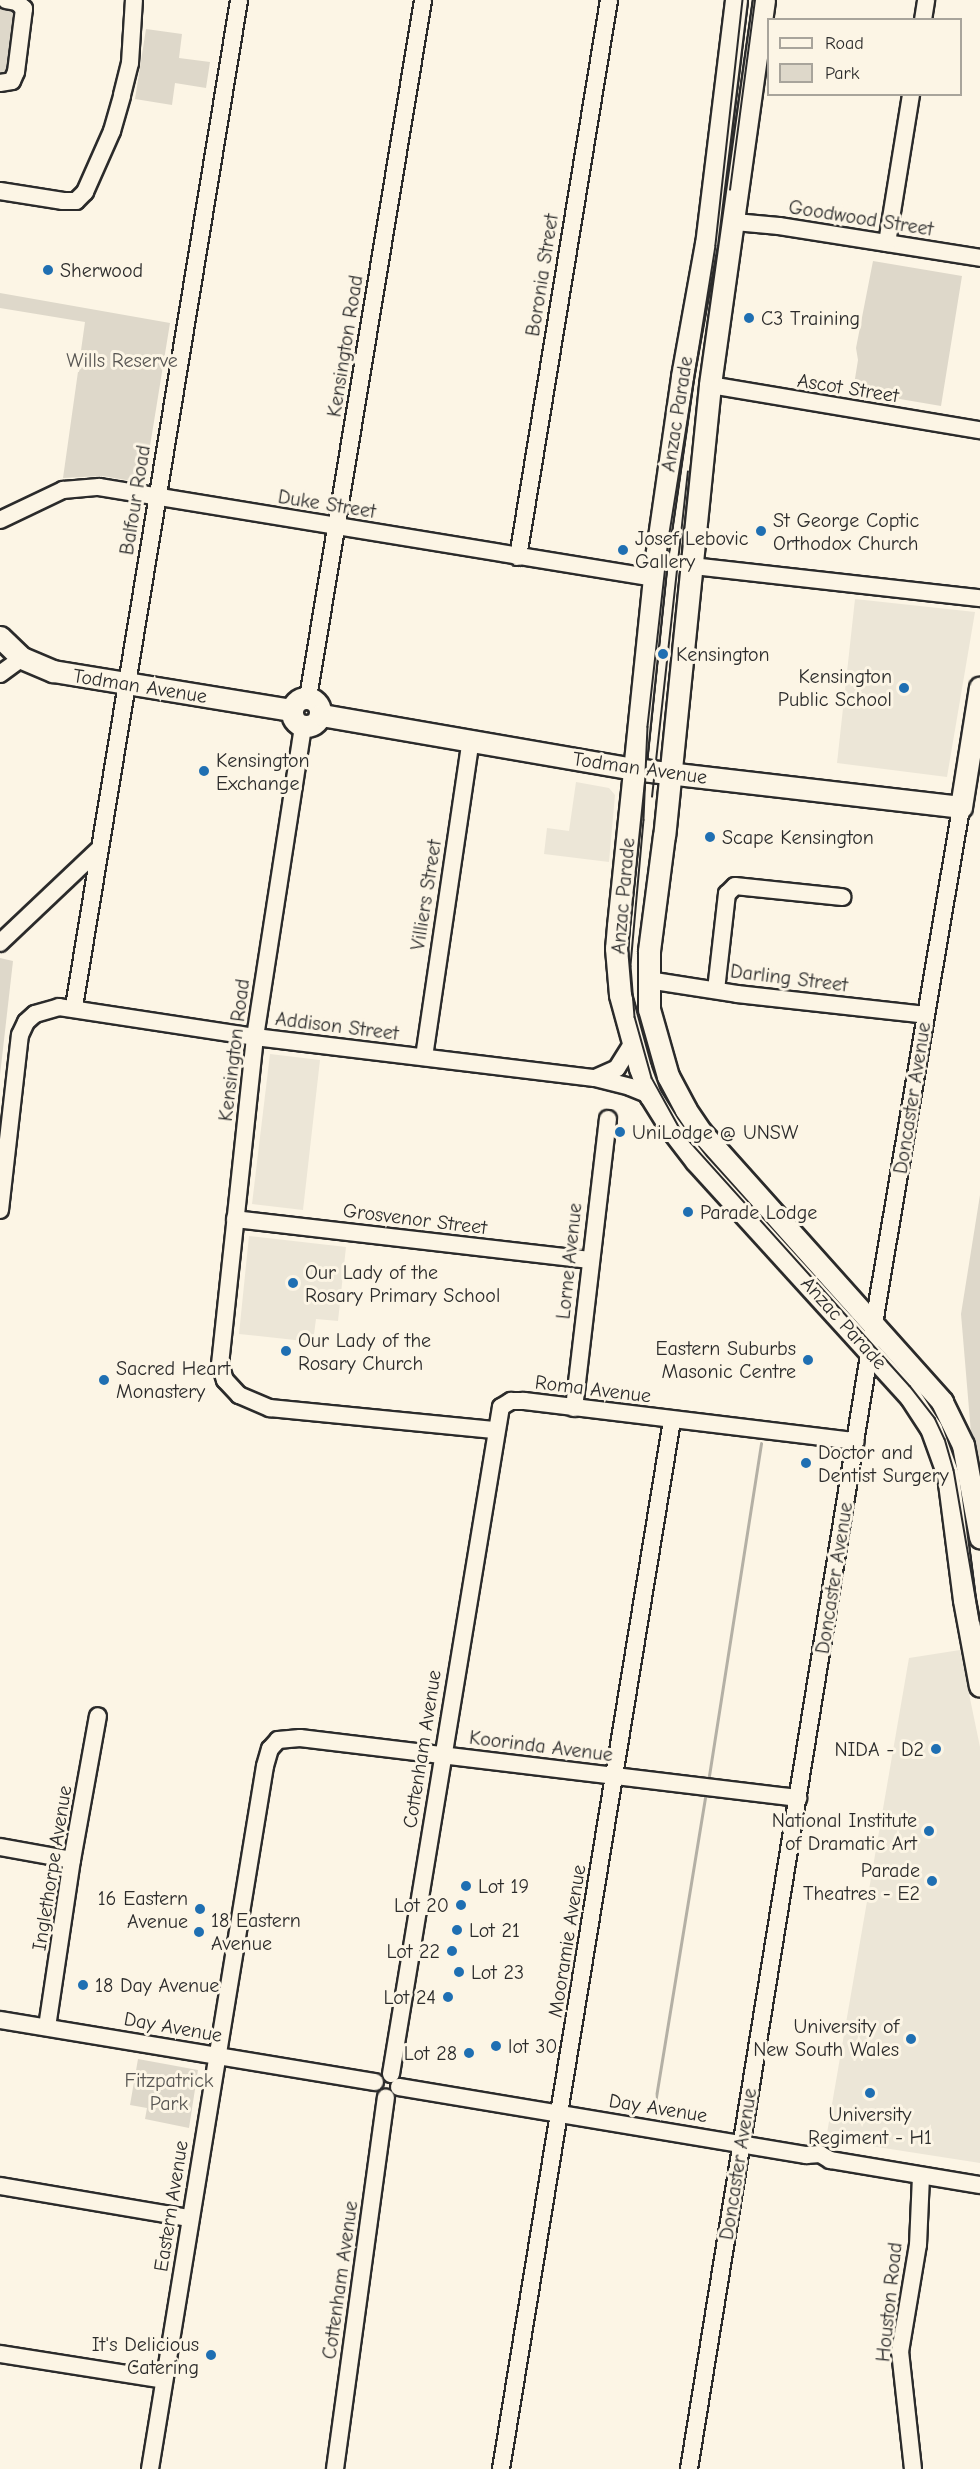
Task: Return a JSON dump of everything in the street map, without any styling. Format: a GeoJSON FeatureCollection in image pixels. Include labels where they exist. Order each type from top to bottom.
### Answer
{"type":"FeatureCollection","features":[{"type":"Feature","properties":{"kind":"main road","name":"Anzac Parade"},"geometry":{"type":"LineString","coordinates":[[736,0],[706,243],[682,377],[654,578],[616,948],[620,995],[632,1044],[650,1095],[670,1126],[696,1161],[910,1396],[931,1428],[941,1450],[948,1475],[976,1645],[980,1686]]}},
{"type":"Feature","properties":{"kind":"main road","name":"Anzac Parade"},"geometry":{"type":"LineString","coordinates":[[764,0],[735,222],[710,385],[693,566],[648,980],[649,1009],[656,1043],[668,1076],[686,1110],[717,1153],[933,1390],[954,1423],[966,1458],[980,1537]]}},
{"type":"Feature","properties":{"kind":"main road","name":"Todman Avenue"},"geometry":{"type":"LineString","coordinates":[[0,637],[22,658],[53,671],[126,684],[471,739],[633,769],[961,807]]}},
{"type":"Feature","properties":{"kind":"main road","name":"Doncaster Avenue"},"geometry":{"type":"LineString","coordinates":[[961,807],[980,687]]}},
{"type":"Feature","properties":{"kind":"street"},"geometry":{"type":"LineString","coordinates":[[0,191],[63,201],[76,201],[84,192],[112,131],[122,95],[130,63],[134,0]]}},
{"type":"Feature","properties":{"kind":"street","name":"Balfour Road"},"geometry":{"type":"LineString","coordinates":[[74,1007],[239,0]]}},
{"type":"Feature","properties":{"kind":"street","name":"Kensington Road"},"geometry":{"type":"LineString","coordinates":[[423,0],[255,1037],[220,1350],[225,1380],[239,1395],[253,1402],[307,1404],[345,1414],[496,1430]]}},
{"type":"Feature","properties":{"kind":"street","name":"Boronia Street"},"geometry":{"type":"LineString","coordinates":[[518,557],[609,0]]}},
{"type":"Feature","properties":{"kind":"street"},"geometry":{"type":"LineString","coordinates":[[923,18],[926,0]]}},
{"type":"Feature","properties":{"kind":"street"},"geometry":{"type":"LineString","coordinates":[[0,83],[12,81],[19,61],[24,9],[14,1]]}},
{"type":"Feature","properties":{"kind":"street"},"geometry":{"type":"LineString","coordinates":[[887,243],[910,96]]}},
{"type":"Feature","properties":{"kind":"street","name":"Goodwood Street"},"geometry":{"type":"LineString","coordinates":[[735,222],[779,226],[980,258]]}},
{"type":"Feature","properties":{"kind":"street","name":"Ascot Street"},"geometry":{"type":"LineString","coordinates":[[710,385],[980,430]]}},
{"type":"Feature","properties":{"kind":"street","name":"Duke Street"},"geometry":{"type":"LineString","coordinates":[[0,520],[63,490],[99,487],[654,578]]}},
{"type":"Feature","properties":{"kind":"street"},"geometry":{"type":"LineString","coordinates":[[693,566],[980,598]]}},
{"type":"Feature","properties":{"kind":"street"},"geometry":{"type":"LineString","coordinates":[[0,674],[22,658]]}},
{"type":"Feature","properties":{"kind":"street","name":"Villiers Street"},"geometry":{"type":"LineString","coordinates":[[424,1057],[471,739]]}},
{"type":"Feature","properties":{"kind":"street","name":"Doncaster Avenue"},"geometry":{"type":"LineString","coordinates":[[689,2469],[874,1326],[961,807]]}},
{"type":"Feature","properties":{"kind":"street"},"geometry":{"type":"LineString","coordinates":[[0,943],[99,849]]}},
{"type":"Feature","properties":{"kind":"street"},"geometry":{"type":"LineString","coordinates":[[716,990],[727,894],[735,886],[842,897]]}},
{"type":"Feature","properties":{"kind":"street","name":"Darling Street"},"geometry":{"type":"LineString","coordinates":[[648,980],[926,1015]]}},
{"type":"Feature","properties":{"kind":"street","name":"Addison Street"},"geometry":{"type":"LineString","coordinates":[[0,1210],[16,1049],[20,1035],[26,1022],[35,1014],[59,1007],[74,1007],[255,1037],[595,1078],[650,1095]]}},
{"type":"Feature","properties":{"kind":"street"},"geometry":{"type":"LineString","coordinates":[[595,1078],[617,1068],[632,1044]]}},
{"type":"Feature","properties":{"kind":"street","name":"Lorne Avenue"},"geometry":{"type":"LineString","coordinates":[[574,1408],[608,1119]]}},
{"type":"Feature","properties":{"kind":"street","name":"Grosvenor Street"},"geometry":{"type":"LineString","coordinates":[[235,1219],[591,1260]]}},
{"type":"Feature","properties":{"kind":"street","name":"Roma Avenue"},"geometry":{"type":"LineString","coordinates":[[496,1430],[501,1407],[512,1401],[856,1441]]}},
{"type":"Feature","properties":{"kind":"street","name":"Mooramie Avenue"},"geometry":{"type":"LineString","coordinates":[[501,2469],[672,1420]]}},
{"type":"Feature","properties":{"kind":"street","name":"Cottenham Avenue"},"geometry":{"type":"LineString","coordinates":[[335,2469],[442,1755],[496,1430]]}},
{"type":"Feature","properties":{"kind":"street","name":"Inglethorpe Avenue"},"geometry":{"type":"LineString","coordinates":[[47,2027],[72,1860],[98,1716]]}},
{"type":"Feature","properties":{"kind":"street","name":"Koorinda Avenue"},"geometry":{"type":"LineString","coordinates":[[278,1740],[300,1738],[798,1798]]}},
{"type":"Feature","properties":{"kind":"street","name":"Eastern Avenue"},"geometry":{"type":"LineString","coordinates":[[150,2469],[265,1766],[270,1749],[278,1740]]}},
{"type":"Feature","properties":{"kind":"street"},"geometry":{"type":"LineString","coordinates":[[0,1847],[72,1860]]}},
{"type":"Feature","properties":{"kind":"street","name":"Day Avenue"},"geometry":{"type":"LineString","coordinates":[[0,2020],[375,2082],[381,2074],[392,2086],[806,2155],[820,2154],[830,2160],[980,2186]]}},
{"type":"Feature","properties":{"kind":"street","name":"Houston Road"},"geometry":{"type":"LineString","coordinates":[[913,2469],[900,2352],[918,2245],[921,2176]]}},
{"type":"Feature","properties":{"kind":"street"},"geometry":{"type":"LineString","coordinates":[[0,2186],[190,2218]]}},
{"type":"Feature","properties":{"kind":"street"},"geometry":{"type":"LineString","coordinates":[[0,2354],[164,2380]]}},
{"type":"Feature","properties":{"kind":"shaded area","name":"Kensington Public School"},"geometry":{"type":"Polygon","coordinates":[[[855,599],[975,612],[947,777],[837,763],[855,599]]]}},
{"type":"Feature","properties":{"kind":"shaded area"},"geometry":{"type":"Polygon","coordinates":[[[576,782],[609,788],[615,795],[609,862],[544,854],[547,828],[569,831],[576,782]]]}},
{"type":"Feature","properties":{"kind":"shaded area","name":"Our Lady of the Rosary Primary School"},"geometry":{"type":"Polygon","coordinates":[[[270,1054],[320,1060],[303,1210],[252,1204],[270,1054]]]}},
{"type":"Feature","properties":{"kind":"shaded area","name":"Our Lady of the Rosary Primary School"},"geometry":{"type":"Polygon","coordinates":[[[249,1236],[346,1247],[338,1321],[316,1319],[313,1342],[239,1334],[249,1236]]]}},
{"type":"Feature","properties":{"kind":"shaded area"},"geometry":{"type":"Polygon","coordinates":[[[960,1650],[980,1747],[980,2163],[826,2139],[909,1658],[960,1650]]]}},
{"type":"Feature","properties":{"kind":"green space"},"geometry":{"type":"Polygon","coordinates":[[[0,0],[17,2],[12,81],[0,83],[0,0]]]}},
{"type":"Feature","properties":{"kind":"green space"},"geometry":{"type":"Polygon","coordinates":[[[146,29],[182,34],[179,58],[210,62],[206,88],[175,83],[172,105],[135,99],[146,29]]]}},
{"type":"Feature","properties":{"kind":"green space"},"geometry":{"type":"Polygon","coordinates":[[[738,56],[746,57],[731,168],[728,168],[738,56]]]}},
{"type":"Feature","properties":{"kind":"green space"},"geometry":{"type":"Polygon","coordinates":[[[873,261],[962,276],[941,406],[853,391],[858,360],[856,348],[873,261]]]}},
{"type":"Feature","properties":{"kind":"green space","name":"Wills Reserve"},"geometry":{"type":"Polygon","coordinates":[[[0,293],[170,323],[144,483],[102,476],[63,478],[85,322],[0,308],[0,293]]]}},
{"type":"Feature","properties":{"kind":"green space"},"geometry":{"type":"Polygon","coordinates":[[[0,958],[13,961],[0,1075],[0,958]]]}},
{"type":"Feature","properties":{"kind":"green space"},"geometry":{"type":"Polygon","coordinates":[[[980,1195],[980,1483],[971,1433],[961,1314],[980,1195]]]}},
{"type":"Feature","properties":{"kind":"green space","name":"Fitzpatrick Park"},"geometry":{"type":"Polygon","coordinates":[[[138,2059],[198,2070],[189,2128],[145,2119],[147,2108],[130,2105],[138,2059]]]}},
{"type":"Feature","properties":{"kind":"waterway"},"geometry":{"type":"LineString","coordinates":[[708,1782],[761,1443]]}},
{"type":"Feature","properties":{"kind":"waterway"},"geometry":{"type":"LineString","coordinates":[[654,2109],[706,1792]]}},
{"type":"Feature","properties":{"kind":"tram line"},"geometry":{"type":"LineString","coordinates":[[743,0],[716,246],[669,539],[648,727],[644,820],[631,966],[635,1017],[652,1078],[683,1134],[910,1386],[935,1418],[945,1439],[954,1470],[980,1621]]}},
{"type":"Feature","properties":{"kind":"tram line"},"geometry":{"type":"LineString","coordinates":[[730,190],[755,0]]}},
{"type":"Feature","properties":{"kind":"tram line"},"geometry":{"type":"LineString","coordinates":[[652,797],[688,472]]}},
{"type":"Feature","properties":{"kind":"place","name":"Sherwood"},"geometry":{"type":"Point","coordinates":[48,270]}},
{"type":"Feature","properties":{"kind":"place","name":"C3 Training"},"geometry":{"type":"Point","coordinates":[749,318]}},
{"type":"Feature","properties":{"kind":"place","name":"St George Coptic Orthodox Church"},"geometry":{"type":"Point","coordinates":[761,531]}},
{"type":"Feature","properties":{"kind":"place","name":"Josef Lebovic Gallery"},"geometry":{"type":"Point","coordinates":[623,550]}},
{"type":"Feature","properties":{"kind":"place","name":"Kensington"},"geometry":{"type":"Point","coordinates":[663,654]}},
{"type":"Feature","properties":{"kind":"place","name":"Kensington Public School"},"geometry":{"type":"Point","coordinates":[904,688]}},
{"type":"Feature","properties":{"kind":"place","name":"Kensington Exchange"},"geometry":{"type":"Point","coordinates":[204,771]}},
{"type":"Feature","properties":{"kind":"place","name":"Scape Kensington"},"geometry":{"type":"Point","coordinates":[710,837]}},
{"type":"Feature","properties":{"kind":"place","name":"UniLodge @ UNSW"},"geometry":{"type":"Point","coordinates":[620,1132]}},
{"type":"Feature","properties":{"kind":"place","name":"Parade Lodge"},"geometry":{"type":"Point","coordinates":[688,1212]}},
{"type":"Feature","properties":{"kind":"place","name":"Our Lady of the Rosary Primary School"},"geometry":{"type":"Point","coordinates":[293,1283]}},
{"type":"Feature","properties":{"kind":"place","name":"Our Lady of the Rosary Church"},"geometry":{"type":"Point","coordinates":[286,1351]}},
{"type":"Feature","properties":{"kind":"place","name":"Eastern Suburbs Masonic Centre"},"geometry":{"type":"Point","coordinates":[808,1360]}},
{"type":"Feature","properties":{"kind":"place","name":"Sacred Heart Monastery"},"geometry":{"type":"Point","coordinates":[104,1380]}},
{"type":"Feature","properties":{"kind":"place","name":"Doctor and Dentist Surgery"},"geometry":{"type":"Point","coordinates":[806,1463]}},
{"type":"Feature","properties":{"kind":"place","name":"NIDA - D2"},"geometry":{"type":"Point","coordinates":[936,1749]}},
{"type":"Feature","properties":{"kind":"place","name":"National Institute of Dramatic Art"},"geometry":{"type":"Point","coordinates":[929,1831]}},
{"type":"Feature","properties":{"kind":"place","name":"Parade Theatres - E2"},"geometry":{"type":"Point","coordinates":[932,1881]}},
{"type":"Feature","properties":{"kind":"place","name":"Lot 19"},"geometry":{"type":"Point","coordinates":[466,1886]}},
{"type":"Feature","properties":{"kind":"place","name":"Lot 20"},"geometry":{"type":"Point","coordinates":[461,1905]}},
{"type":"Feature","properties":{"kind":"place","name":"16 Eastern Avenue"},"geometry":{"type":"Point","coordinates":[200,1909]}},
{"type":"Feature","properties":{"kind":"place","name":"Lot 21"},"geometry":{"type":"Point","coordinates":[457,1930]}},
{"type":"Feature","properties":{"kind":"place","name":"18 Eastern Avenue"},"geometry":{"type":"Point","coordinates":[199,1932]}},
{"type":"Feature","properties":{"kind":"place","name":"Lot 22"},"geometry":{"type":"Point","coordinates":[452,1951]}},
{"type":"Feature","properties":{"kind":"place","name":"Lot 23"},"geometry":{"type":"Point","coordinates":[459,1972]}},
{"type":"Feature","properties":{"kind":"place","name":"18 Day Avenue"},"geometry":{"type":"Point","coordinates":[83,1985]}},
{"type":"Feature","properties":{"kind":"place","name":"Lot 24"},"geometry":{"type":"Point","coordinates":[448,1997]}},
{"type":"Feature","properties":{"kind":"place","name":"University of New South Wales"},"geometry":{"type":"Point","coordinates":[911,2039]}},
{"type":"Feature","properties":{"kind":"place","name":"lot 30"},"geometry":{"type":"Point","coordinates":[496,2046]}},
{"type":"Feature","properties":{"kind":"place","name":"Lot 28"},"geometry":{"type":"Point","coordinates":[469,2053]}},
{"type":"Feature","properties":{"kind":"place","name":"University Regiment - H1"},"geometry":{"type":"Point","coordinates":[870,2093]}},
{"type":"Feature","properties":{"kind":"place","name":"It's Delicious Catering"},"geometry":{"type":"Point","coordinates":[211,2355]}}]}
